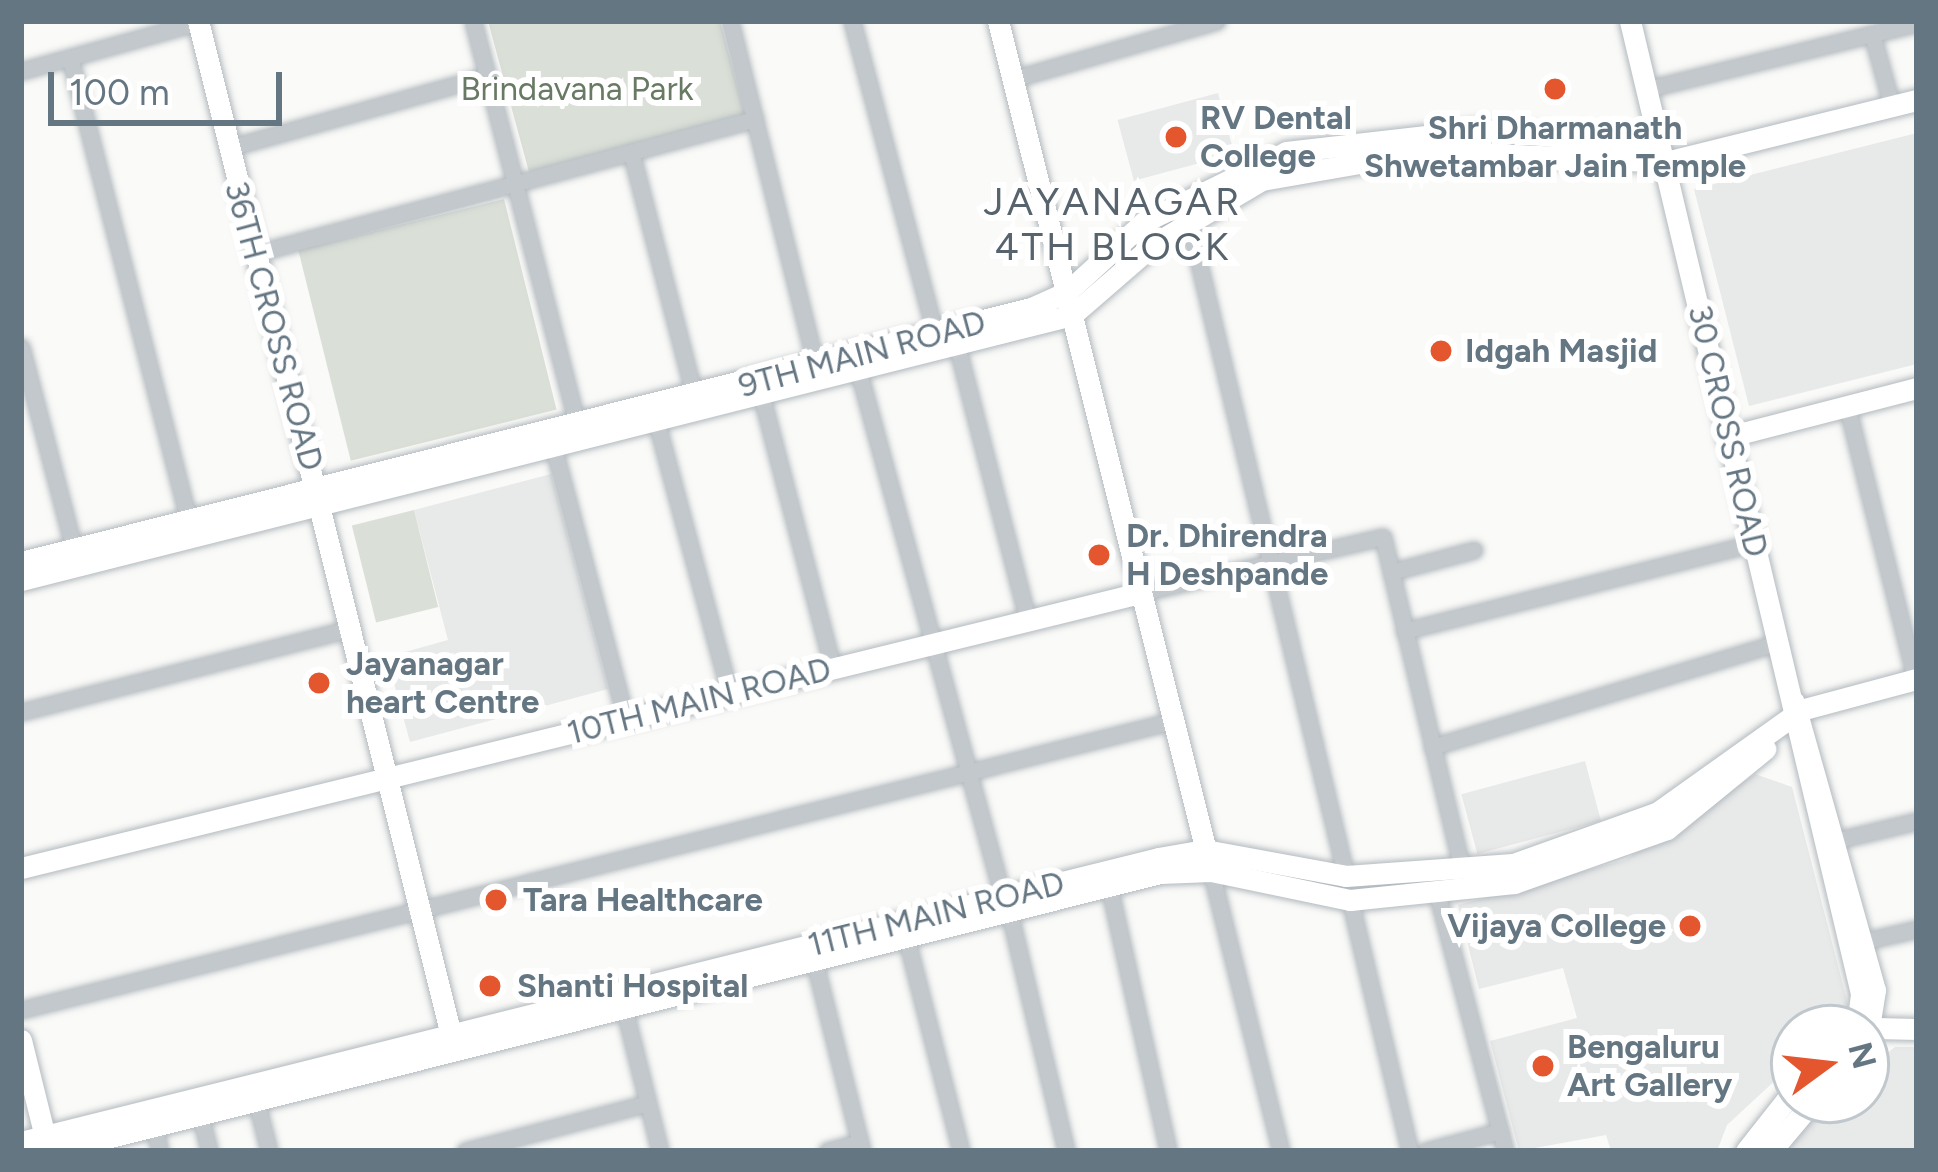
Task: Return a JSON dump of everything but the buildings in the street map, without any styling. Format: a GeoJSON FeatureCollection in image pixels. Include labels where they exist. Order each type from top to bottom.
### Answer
{"type":"FeatureCollection","features":[{"type":"Feature","properties":{"kind":"main road","name":"36TH CROSS ROAD"},"geometry":{"type":"LineString","coordinates":[[202,21],[460,1040]]}},
{"type":"Feature","properties":{"kind":"main road"},"geometry":{"type":"LineString","coordinates":[[998,21],[1208,861]]}},
{"type":"Feature","properties":{"kind":"main road","name":"30 CROSS ROAD"},"geometry":{"type":"LineString","coordinates":[[1630,21],[1795,716]]}},
{"type":"Feature","properties":{"kind":"main road","name":"9TH MAIN ROAD"},"geometry":{"type":"LineString","coordinates":[[21,562],[76,557],[323,499],[580,435],[695,398],[958,350],[1072,315],[1189,222],[1262,180],[1428,152],[1666,162],[1917,100]]}},
{"type":"Feature","properties":{"kind":"main road","name":"9TH MAIN ROAD"},"geometry":{"type":"LineString","coordinates":[[857,368],[1067,292],[1144,222],[1286,152],[1479,130],[1640,143],[1666,162]]}},
{"type":"Feature","properties":{"kind":"main road","name":"9TH MAIN ROAD"},"geometry":{"type":"LineString","coordinates":[[580,435],[657,424],[762,398],[819,376]]}},
{"type":"Feature","properties":{"kind":"main road"},"geometry":{"type":"LineString","coordinates":[[1727,437],[1917,388]]}},
{"type":"Feature","properties":{"kind":"main road","name":"9TH MAIN ROAD"},"geometry":{"type":"LineString","coordinates":[[21,580],[76,557]]}},
{"type":"Feature","properties":{"kind":"main road","name":"10TH MAIN ROAD"},"geometry":{"type":"LineString","coordinates":[[21,868],[1140,593]]}},
{"type":"Feature","properties":{"kind":"main road"},"geometry":{"type":"LineString","coordinates":[[1795,716],[1916,680]]}},
{"type":"Feature","properties":{"kind":"main road"},"geometry":{"type":"LineString","coordinates":[[1795,716],[1838,840],[1864,941],[1866,1004]]}},
{"type":"Feature","properties":{"kind":"main road"},"geometry":{"type":"LineString","coordinates":[[1795,716],[1862,1004]]}},
{"type":"Feature","properties":{"kind":"main road","name":"11TH MAIN ROAD"},"geometry":{"type":"LineString","coordinates":[[50,1146],[1006,904],[1208,861],[1346,876],[1463,874],[1658,812],[1795,716]]}},
{"type":"Feature","properties":{"kind":"main road","name":"11TH MAIN ROAD"},"geometry":{"type":"LineString","coordinates":[[21,1142],[109,1144],[154,1126],[460,1040],[624,1008],[906,937],[1006,904],[1109,886],[1208,861],[1350,900],[1437,893],[1627,850],[1795,716]]}},
{"type":"Feature","properties":{"kind":"main road"},"geometry":{"type":"LineString","coordinates":[[21,1040],[50,1146]]}},
{"type":"Feature","properties":{"kind":"main road"},"geometry":{"type":"LineString","coordinates":[[1746,1151],[1770,1120]]}},
{"type":"Feature","properties":{"kind":"main road"},"geometry":{"type":"LineString","coordinates":[[1771,1151],[1794,1124]]}},
{"type":"Feature","properties":{"kind":"street"},"geometry":{"type":"LineString","coordinates":[[21,71],[202,21]]}},
{"type":"Feature","properties":{"kind":"street"},"geometry":{"type":"LineString","coordinates":[[473,21],[580,435]]}},
{"type":"Feature","properties":{"kind":"street"},"geometry":{"type":"LineString","coordinates":[[730,21],[819,376]]}},
{"type":"Feature","properties":{"kind":"street"},"geometry":{"type":"LineString","coordinates":[[853,21],[936,338]]}},
{"type":"Feature","properties":{"kind":"street"},"geometry":{"type":"LineString","coordinates":[[1013,79],[1217,21]]}},
{"type":"Feature","properties":{"kind":"street"},"geometry":{"type":"LineString","coordinates":[[1647,88],[1917,22]]}},
{"type":"Feature","properties":{"kind":"street"},"geometry":{"type":"LineString","coordinates":[[1872,34],[1892,106]]}},
{"type":"Feature","properties":{"kind":"street"},"geometry":{"type":"LineString","coordinates":[[70,58],[191,530]]}},
{"type":"Feature","properties":{"kind":"street"},"geometry":{"type":"LineString","coordinates":[[234,146],[488,76]]}},
{"type":"Feature","properties":{"kind":"street"},"geometry":{"type":"LineString","coordinates":[[260,252],[755,119]]}},
{"type":"Feature","properties":{"kind":"street"},"geometry":{"type":"LineString","coordinates":[[631,152],[695,398]]}},
{"type":"Feature","properties":{"kind":"street"},"geometry":{"type":"LineString","coordinates":[[1189,222],[1266,562],[1346,876]]}},
{"type":"Feature","properties":{"kind":"street"},"geometry":{"type":"LineString","coordinates":[[21,346],[76,557]]}},
{"type":"Feature","properties":{"kind":"street"},"geometry":{"type":"LineString","coordinates":[[958,350],[1028,621]]}},
{"type":"Feature","properties":{"kind":"street"},"geometry":{"type":"LineString","coordinates":[[857,368],[971,772],[1066,1151]]}},
{"type":"Feature","properties":{"kind":"street"},"geometry":{"type":"LineString","coordinates":[[762,398],[833,668]]}},
{"type":"Feature","properties":{"kind":"street"},"geometry":{"type":"LineString","coordinates":[[1847,406],[1916,680]]}},
{"type":"Feature","properties":{"kind":"street"},"geometry":{"type":"LineString","coordinates":[[657,424],[730,694]]}},
{"type":"Feature","properties":{"kind":"street"},"geometry":{"type":"LineString","coordinates":[[552,442],[626,719]]}},
{"type":"Feature","properties":{"kind":"street","name":"10TH MAIN ROAD"},"geometry":{"type":"LineString","coordinates":[[1140,593],[1377,535],[1391,572]]}},
{"type":"Feature","properties":{"kind":"street"},"geometry":{"type":"LineString","coordinates":[[1404,631],[1754,543]]}},
{"type":"Feature","properties":{"kind":"street"},"geometry":{"type":"LineString","coordinates":[[1463,874],[1391,572],[1474,550]]}},
{"type":"Feature","properties":{"kind":"street"},"geometry":{"type":"LineString","coordinates":[[21,712],[353,628]]}},
{"type":"Feature","properties":{"kind":"street"},"geometry":{"type":"LineString","coordinates":[[1432,747],[1779,642]]}},
{"type":"Feature","properties":{"kind":"street"},"geometry":{"type":"LineString","coordinates":[[21,1010],[1172,722]]}},
{"type":"Feature","properties":{"kind":"street"},"geometry":{"type":"LineString","coordinates":[[1838,840],[1917,821]]}},
{"type":"Feature","properties":{"kind":"street"},"geometry":{"type":"LineString","coordinates":[[1208,861],[1281,1151]]}},
{"type":"Feature","properties":{"kind":"street"},"geometry":{"type":"LineString","coordinates":[[1109,886],[1168,1151]]}},
{"type":"Feature","properties":{"kind":"street"},"geometry":{"type":"LineString","coordinates":[[1437,893],[1505,1151]]}},
{"type":"Feature","properties":{"kind":"street"},"geometry":{"type":"LineString","coordinates":[[1350,900],[1410,1151]]}},
{"type":"Feature","properties":{"kind":"street"},"geometry":{"type":"LineString","coordinates":[[1864,941],[1917,929]]}},
{"type":"Feature","properties":{"kind":"street"},"geometry":{"type":"LineString","coordinates":[[906,937],[961,1151]]}},
{"type":"Feature","properties":{"kind":"street"},"geometry":{"type":"LineString","coordinates":[[814,960],[861,1146],[827,1151]]}},
{"type":"Feature","properties":{"kind":"street"},"geometry":{"type":"LineString","coordinates":[[624,1008],[660,1151]]}},
{"type":"Feature","properties":{"kind":"street"},"geometry":{"type":"LineString","coordinates":[[256,1100],[269,1151]]}},
{"type":"Feature","properties":{"kind":"street"},"geometry":{"type":"LineString","coordinates":[[465,1151],[648,1103]]}},
{"type":"Feature","properties":{"kind":"street"},"geometry":{"type":"LineString","coordinates":[[200,1114],[209,1151]]}},
{"type":"Feature","properties":{"kind":"street"},"geometry":{"type":"LineString","coordinates":[[154,1126],[160,1151]]}},
{"type":"Feature","properties":{"kind":"street"},"geometry":{"type":"LineString","coordinates":[[1426,1151],[1500,1131]]}},
{"type":"Feature","properties":{"kind":"street"},"geometry":{"type":"LineString","coordinates":[[536,1132],[542,1151]]}},
{"type":"Feature","properties":{"kind":"shaded area","name":"RV Dental College"},"geometry":{"type":"Polygon","coordinates":[[[1218,93],[1234,154],[1134,181],[1118,120],[1218,93]]]}},
{"type":"Feature","properties":{"kind":"shaded area"},"geometry":{"type":"Polygon","coordinates":[[[1917,133],[1917,364],[1749,406],[1694,189],[1917,133]]]}},
{"type":"Feature","properties":{"kind":"shaded area"},"geometry":{"type":"Polygon","coordinates":[[[551,474],[608,689],[410,742],[387,657],[448,640],[414,510],[551,474]]]}},
{"type":"Feature","properties":{"kind":"shaded area"},"geometry":{"type":"Polygon","coordinates":[[[1585,761],[1601,821],[1477,854],[1461,794],[1585,761]]]}},
{"type":"Feature","properties":{"kind":"shaded area","name":"Vijaya College"},"geometry":{"type":"Polygon","coordinates":[[[1755,774],[1792,787],[1848,1004],[1770,1004],[1770,1085],[1727,1125],[1717,1151],[1611,1151],[1606,1135],[1519,1151],[1490,1041],[1577,1018],[1563,968],[1479,989],[1458,905],[1625,860],[1755,774]]]}},
{"type":"Feature","properties":{"kind":"shaded area"},"geometry":{"type":"Polygon","coordinates":[[[1917,1047],[1917,1151],[1780,1151],[1806,1124],[1890,1124],[1890,1051],[1917,1047]]]}},
{"type":"Feature","properties":{"kind":"green space","name":"Brindavana Park"},"geometry":{"type":"Polygon","coordinates":[[[488,21],[720,21],[745,114],[529,172],[488,21]]]}},
{"type":"Feature","properties":{"kind":"green space"},"geometry":{"type":"Polygon","coordinates":[[[504,199],[556,410],[351,461],[298,250],[504,199]]]}},
{"type":"Feature","properties":{"kind":"green space"},"geometry":{"type":"Polygon","coordinates":[[[414,510],[438,607],[376,623],[352,525],[414,510]]]}},
{"type":"Feature","properties":{"kind":"place","name":"Shri Dharmanath Shwetambar Jain Temple"},"geometry":{"type":"Point","coordinates":[1555,89]}},
{"type":"Feature","properties":{"kind":"place","name":"RV Dental College"},"geometry":{"type":"Point","coordinates":[1176,137]}},
{"type":"Feature","properties":{"kind":"place","name":"Idgah Masjid"},"geometry":{"type":"Point","coordinates":[1441,351]}},
{"type":"Feature","properties":{"kind":"place","name":"Dr. Dhirendra H Deshpande"},"geometry":{"type":"Point","coordinates":[1099,555]}},
{"type":"Feature","properties":{"kind":"place","name":"Jayanagar heart Centre"},"geometry":{"type":"Point","coordinates":[319,683]}},
{"type":"Feature","properties":{"kind":"place","name":"Tara Healthcare"},"geometry":{"type":"Point","coordinates":[496,900]}},
{"type":"Feature","properties":{"kind":"place","name":"Vijaya College"},"geometry":{"type":"Point","coordinates":[1690,926]}},
{"type":"Feature","properties":{"kind":"place","name":"Shanti Hospital"},"geometry":{"type":"Point","coordinates":[490,986]}},
{"type":"Feature","properties":{"kind":"place","name":"Bengaluru Art Gallery"},"geometry":{"type":"Point","coordinates":[1543,1066]}},
{"type":"Feature","properties":{"kind":"district","name":"JAYANAGAR 4TH BLOCK"},"geometry":{"type":"Point","coordinates":[1113,226]}}]}
